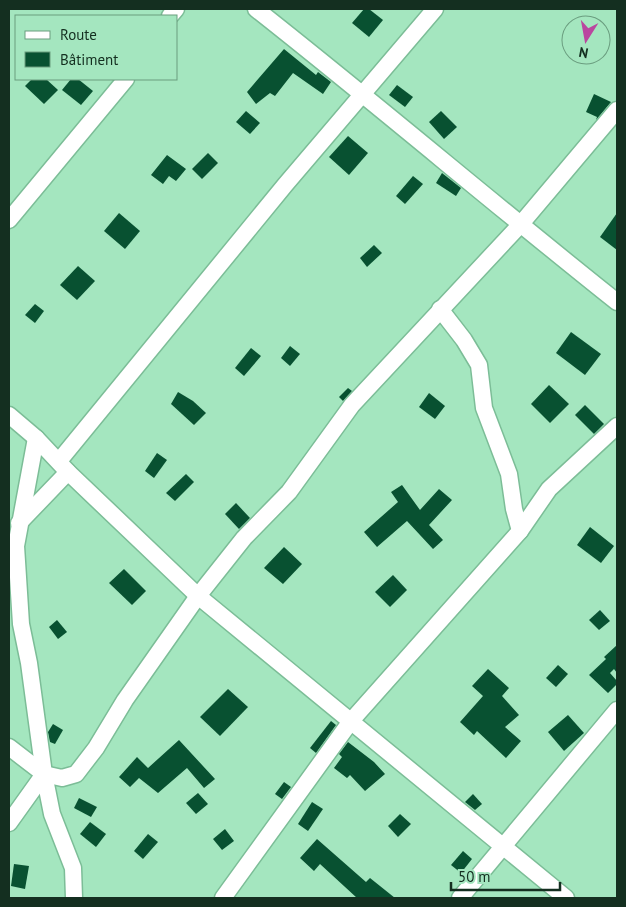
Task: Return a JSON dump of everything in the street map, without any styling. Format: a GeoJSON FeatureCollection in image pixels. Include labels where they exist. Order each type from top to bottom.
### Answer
{"type":"FeatureCollection","features":[{"type":"Feature","properties":{"kind":"street"},"geometry":{"type":"LineString","coordinates":[[256,9],[363,92],[520,225],[617,302]]}},
{"type":"Feature","properties":{"kind":"street"},"geometry":{"type":"LineString","coordinates":[[15,526],[64,466],[143,356],[363,92],[435,9]]}},
{"type":"Feature","properties":{"kind":"street"},"geometry":{"type":"LineString","coordinates":[[9,220],[125,80]]}},
{"type":"Feature","properties":{"kind":"street"},"geometry":{"type":"LineString","coordinates":[[9,823],[45,782],[76,774],[96,748],[125,700],[198,596],[244,538],[289,492],[352,405],[440,308],[520,225],[617,110]]}},
{"type":"Feature","properties":{"kind":"street"},"geometry":{"type":"LineString","coordinates":[[440,308],[464,340],[479,365],[484,408],[509,474],[514,510],[520,531]]}},
{"type":"Feature","properties":{"kind":"street"},"geometry":{"type":"LineString","coordinates":[[9,415],[36,438],[198,596],[566,898]]}},
{"type":"Feature","properties":{"kind":"street"},"geometry":{"type":"LineString","coordinates":[[223,898],[351,721],[520,531],[549,489],[617,426]]}},
{"type":"Feature","properties":{"kind":"street"},"geometry":{"type":"LineString","coordinates":[[36,438],[15,526],[21,624],[29,663],[45,782],[52,814],[73,868],[74,898]]}},
{"type":"Feature","properties":{"kind":"street"},"geometry":{"type":"LineString","coordinates":[[460,898],[505,848],[617,710]]}},
{"type":"Feature","properties":{"kind":"street"},"geometry":{"type":"LineString","coordinates":[[9,747],[45,782]]}},
{"type":"Feature","properties":{"kind":"building"},"geometry":{"type":"Polygon","coordinates":[[[364,9],[369,9],[383,20],[369,37],[352,23],[364,9]]]}},
{"type":"Feature","properties":{"kind":"building"},"geometry":{"type":"Polygon","coordinates":[[[284,49],[316,75],[318,72],[331,82],[323,94],[293,73],[275,96],[270,93],[256,104],[247,92],[284,49]]]}},
{"type":"Feature","properties":{"kind":"building"},"geometry":{"type":"Polygon","coordinates":[[[31,80],[47,80],[58,90],[44,104],[25,86],[31,80]]]}},
{"type":"Feature","properties":{"kind":"building"},"geometry":{"type":"Polygon","coordinates":[[[70,80],[79,80],[93,91],[81,105],[62,90],[70,80]]]}},
{"type":"Feature","properties":{"kind":"building"},"geometry":{"type":"Polygon","coordinates":[[[397,85],[413,97],[405,107],[389,95],[397,85]]]}},
{"type":"Feature","properties":{"kind":"building"},"geometry":{"type":"Polygon","coordinates":[[[594,94],[611,102],[596,120],[597,117],[586,112],[594,94]]]}},
{"type":"Feature","properties":{"kind":"building"},"geometry":{"type":"Polygon","coordinates":[[[246,111],[260,123],[250,134],[236,122],[246,111]]]}},
{"type":"Feature","properties":{"kind":"building"},"geometry":{"type":"Polygon","coordinates":[[[441,111],[457,127],[444,139],[429,122],[441,111]]]}},
{"type":"Feature","properties":{"kind":"building"},"geometry":{"type":"Polygon","coordinates":[[[348,136],[368,153],[349,175],[329,157],[348,136]]]}},
{"type":"Feature","properties":{"kind":"building"},"geometry":{"type":"Polygon","coordinates":[[[208,153],[218,163],[202,179],[192,169],[208,153]]]}},
{"type":"Feature","properties":{"kind":"building"},"geometry":{"type":"Polygon","coordinates":[[[167,155],[186,169],[176,181],[169,176],[163,184],[151,175],[167,155]]]}},
{"type":"Feature","properties":{"kind":"building"},"geometry":{"type":"Polygon","coordinates":[[[442,173],[461,188],[456,196],[436,183],[442,173]]]}},
{"type":"Feature","properties":{"kind":"building"},"geometry":{"type":"Polygon","coordinates":[[[413,176],[423,184],[405,204],[396,196],[413,176]]]}},
{"type":"Feature","properties":{"kind":"building"},"geometry":{"type":"Polygon","coordinates":[[[119,213],[140,231],[125,249],[104,231],[119,213]]]}},
{"type":"Feature","properties":{"kind":"building"},"geometry":{"type":"Polygon","coordinates":[[[617,213],[617,250],[600,237],[617,213]]]}},
{"type":"Feature","properties":{"kind":"building"},"geometry":{"type":"Polygon","coordinates":[[[374,245],[382,253],[367,267],[360,258],[374,245]]]}},
{"type":"Feature","properties":{"kind":"building"},"geometry":{"type":"Polygon","coordinates":[[[78,266],[95,281],[77,300],[60,285],[78,266]]]}},
{"type":"Feature","properties":{"kind":"building"},"geometry":{"type":"Polygon","coordinates":[[[35,304],[44,311],[35,323],[25,315],[35,304]]]}},
{"type":"Feature","properties":{"kind":"building"},"geometry":{"type":"Polygon","coordinates":[[[571,332],[601,354],[585,375],[556,353],[571,332]]]}},
{"type":"Feature","properties":{"kind":"building"},"geometry":{"type":"Polygon","coordinates":[[[290,346],[300,354],[290,366],[281,358],[290,346]]]}},
{"type":"Feature","properties":{"kind":"building"},"geometry":{"type":"Polygon","coordinates":[[[251,348],[261,356],[244,376],[235,368],[251,348]]]}},
{"type":"Feature","properties":{"kind":"building"},"geometry":{"type":"Polygon","coordinates":[[[549,385],[569,404],[550,423],[531,404],[549,385]]]}},
{"type":"Feature","properties":{"kind":"building"},"geometry":{"type":"Polygon","coordinates":[[[348,388],[352,391],[343,401],[339,397],[348,388]]]}},
{"type":"Feature","properties":{"kind":"building"},"geometry":{"type":"Polygon","coordinates":[[[178,392],[193,401],[206,413],[194,425],[171,404],[178,392]]]}},
{"type":"Feature","properties":{"kind":"building"},"geometry":{"type":"Polygon","coordinates":[[[429,393],[445,406],[435,419],[419,407],[429,393]]]}},
{"type":"Feature","properties":{"kind":"building"},"geometry":{"type":"Polygon","coordinates":[[[585,405],[604,424],[594,434],[575,415],[585,405]]]}},
{"type":"Feature","properties":{"kind":"building"},"geometry":{"type":"Polygon","coordinates":[[[157,453],[167,460],[154,478],[145,471],[157,453]]]}},
{"type":"Feature","properties":{"kind":"building"},"geometry":{"type":"Polygon","coordinates":[[[186,474],[194,482],[175,501],[166,493],[186,474]]]}},
{"type":"Feature","properties":{"kind":"building"},"geometry":{"type":"Polygon","coordinates":[[[402,485],[420,510],[439,489],[452,500],[429,525],[443,540],[433,549],[407,521],[377,547],[364,532],[398,502],[391,492],[402,485]]]}},
{"type":"Feature","properties":{"kind":"building"},"geometry":{"type":"Polygon","coordinates":[[[236,503],[250,518],[239,529],[225,514],[236,503]]]}},
{"type":"Feature","properties":{"kind":"building"},"geometry":{"type":"Polygon","coordinates":[[[590,527],[614,546],[601,563],[577,545],[590,527]]]}},
{"type":"Feature","properties":{"kind":"building"},"geometry":{"type":"Polygon","coordinates":[[[284,547],[302,564],[283,584],[264,568],[284,547]]]}},
{"type":"Feature","properties":{"kind":"building"},"geometry":{"type":"Polygon","coordinates":[[[124,569],[146,591],[132,605],[109,583],[124,569]]]}},
{"type":"Feature","properties":{"kind":"building"},"geometry":{"type":"Polygon","coordinates":[[[393,575],[407,590],[390,607],[375,592],[393,575]]]}},
{"type":"Feature","properties":{"kind":"building"},"geometry":{"type":"Polygon","coordinates":[[[600,610],[610,621],[599,630],[589,620],[600,610]]]}},
{"type":"Feature","properties":{"kind":"building"},"geometry":{"type":"Polygon","coordinates":[[[57,620],[67,632],[58,639],[49,627],[57,620]]]}},
{"type":"Feature","properties":{"kind":"building"},"geometry":{"type":"Polygon","coordinates":[[[617,645],[617,673],[614,669],[610,673],[617,681],[617,684],[608,693],[589,675],[606,659],[604,657],[617,645]]]}},
{"type":"Feature","properties":{"kind":"building"},"geometry":{"type":"Polygon","coordinates":[[[558,665],[568,674],[556,687],[546,678],[558,665]]]}},
{"type":"Feature","properties":{"kind":"building"},"geometry":{"type":"Polygon","coordinates":[[[488,669],[509,688],[502,696],[519,715],[505,727],[521,741],[506,758],[477,731],[474,735],[460,722],[483,696],[472,686],[488,669]]]}},
{"type":"Feature","properties":{"kind":"building"},"geometry":{"type":"Polygon","coordinates":[[[228,689],[248,707],[220,736],[200,717],[228,689]]]}},
{"type":"Feature","properties":{"kind":"building"},"geometry":{"type":"Polygon","coordinates":[[[568,715],[584,733],[564,751],[548,732],[568,715]]]}},
{"type":"Feature","properties":{"kind":"building"},"geometry":{"type":"Polygon","coordinates":[[[331,721],[336,725],[316,753],[310,748],[331,721]]]}},
{"type":"Feature","properties":{"kind":"building"},"geometry":{"type":"Polygon","coordinates":[[[53,724],[63,730],[55,744],[50,742],[48,732],[53,724]]]}},
{"type":"Feature","properties":{"kind":"building"},"geometry":{"type":"Polygon","coordinates":[[[179,740],[215,779],[204,788],[187,768],[158,793],[139,778],[130,787],[119,777],[137,757],[148,768],[179,740]]]}},
{"type":"Feature","properties":{"kind":"building"},"geometry":{"type":"Polygon","coordinates":[[[348,742],[374,762],[385,774],[365,791],[350,775],[347,778],[334,768],[342,757],[339,754],[348,742]]]}},
{"type":"Feature","properties":{"kind":"building"},"geometry":{"type":"Polygon","coordinates":[[[284,782],[291,787],[282,799],[275,794],[284,782]]]}},
{"type":"Feature","properties":{"kind":"building"},"geometry":{"type":"Polygon","coordinates":[[[198,793],[208,804],[196,814],[186,803],[198,793]]]}},
{"type":"Feature","properties":{"kind":"building"},"geometry":{"type":"Polygon","coordinates":[[[473,794],[482,804],[475,810],[465,802],[473,794]]]}},
{"type":"Feature","properties":{"kind":"building"},"geometry":{"type":"Polygon","coordinates":[[[79,798],[97,807],[91,817],[74,808],[79,798]]]}},
{"type":"Feature","properties":{"kind":"building"},"geometry":{"type":"Polygon","coordinates":[[[312,802],[323,809],[308,831],[298,824],[312,802]]]}},
{"type":"Feature","properties":{"kind":"building"},"geometry":{"type":"Polygon","coordinates":[[[400,814],[411,824],[398,837],[388,826],[400,814]]]}},
{"type":"Feature","properties":{"kind":"building"},"geometry":{"type":"Polygon","coordinates":[[[90,822],[106,834],[96,847],[80,834],[90,822]]]}},
{"type":"Feature","properties":{"kind":"building"},"geometry":{"type":"Polygon","coordinates":[[[225,829],[234,841],[222,850],[213,839],[225,829]]]}},
{"type":"Feature","properties":{"kind":"building"},"geometry":{"type":"Polygon","coordinates":[[[148,834],[158,842],[143,859],[134,851],[148,834]]]}},
{"type":"Feature","properties":{"kind":"building"},"geometry":{"type":"Polygon","coordinates":[[[317,839],[366,882],[370,878],[395,898],[357,898],[320,864],[314,871],[300,858],[317,839]]]}},
{"type":"Feature","properties":{"kind":"building"},"geometry":{"type":"Polygon","coordinates":[[[463,851],[472,859],[461,873],[451,865],[463,851]]]}},
{"type":"Feature","properties":{"kind":"building"},"geometry":{"type":"Polygon","coordinates":[[[14,864],[29,866],[25,889],[11,886],[14,864]]]}}]}
